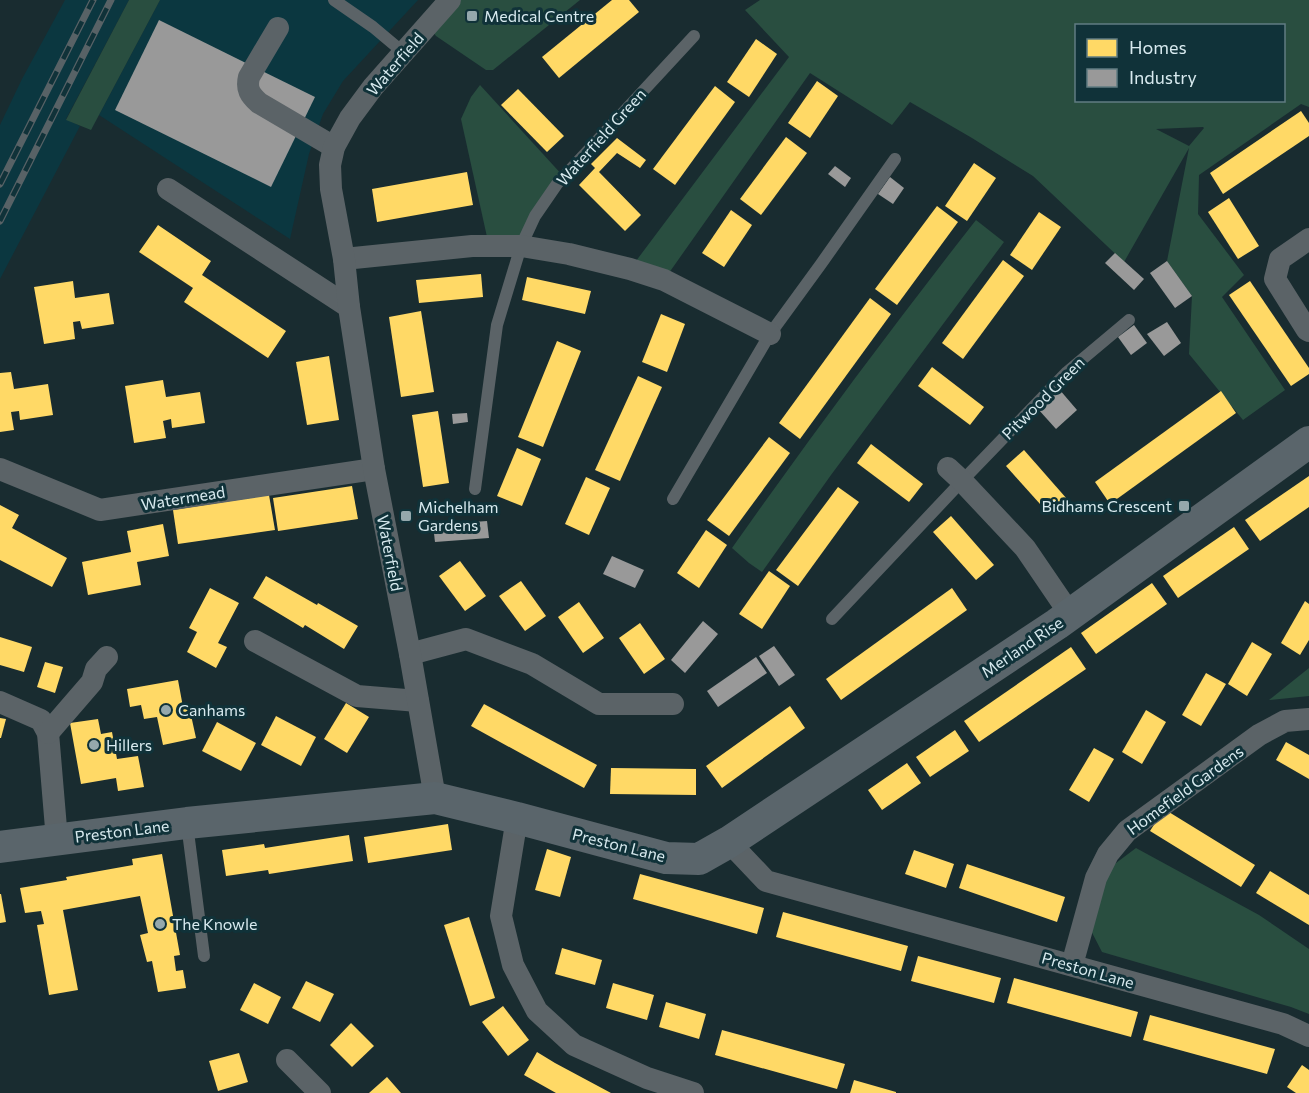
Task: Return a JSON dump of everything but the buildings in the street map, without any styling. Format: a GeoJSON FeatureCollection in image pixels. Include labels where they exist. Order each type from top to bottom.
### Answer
{"type":"FeatureCollection","features":[{"type":"Feature","properties":{"kind":"street","name":"Waterfield"},"geometry":{"type":"LineString","coordinates":[[435,798],[374,469],[349,307],[344,259],[331,189],[330,165],[334,147],[356,110],[373,87],[450,0]]}},
{"type":"Feature","properties":{"kind":"street"},"geometry":{"type":"LineString","coordinates":[[278,28],[249,77],[247,84],[250,94],[259,103],[334,147]]}},
{"type":"Feature","properties":{"kind":"street"},"geometry":{"type":"LineString","coordinates":[[168,189],[349,307]]}},
{"type":"Feature","properties":{"kind":"street"},"geometry":{"type":"LineString","coordinates":[[1309,239],[1280,259],[1275,279],[1309,331]]}},
{"type":"Feature","properties":{"kind":"street"},"geometry":{"type":"LineString","coordinates":[[344,259],[472,246],[521,246],[569,254],[630,269],[663,280],[770,334]]}},
{"type":"Feature","properties":{"kind":"street","name":"Merland Rise"},"geometry":{"type":"LineString","coordinates":[[729,842],[1058,624],[1309,442]]}},
{"type":"Feature","properties":{"kind":"street","name":"Watermead"},"geometry":{"type":"LineString","coordinates":[[0,469],[100,510],[374,469]]}},
{"type":"Feature","properties":{"kind":"street"},"geometry":{"type":"LineString","coordinates":[[955,474],[1025,548],[1070,614]]}},
{"type":"Feature","properties":{"kind":"street"},"geometry":{"type":"LineString","coordinates":[[410,654],[466,639],[532,664],[598,704],[673,704]]}},
{"type":"Feature","properties":{"kind":"street"},"geometry":{"type":"LineString","coordinates":[[255,641],[357,696],[418,700]]}},
{"type":"Feature","properties":{"kind":"street"},"geometry":{"type":"LineString","coordinates":[[48,733],[92,682],[96,669],[107,657]]}},
{"type":"Feature","properties":{"kind":"street"},"geometry":{"type":"LineString","coordinates":[[0,702],[41,720],[48,733],[57,840]]}},
{"type":"Feature","properties":{"kind":"street","name":"Homefield Gardens"},"geometry":{"type":"LineString","coordinates":[[1072,965],[1096,878],[1108,854],[1127,831],[1259,735],[1285,721],[1309,719]]}},
{"type":"Feature","properties":{"kind":"street","name":"Preston Lane"},"geometry":{"type":"LineString","coordinates":[[0,847],[187,823],[435,798],[666,858],[699,859],[729,842],[766,881],[1283,1024],[1309,1036]]}},
{"type":"Feature","properties":{"kind":"street"},"geometry":{"type":"LineString","coordinates":[[517,818],[501,916],[513,965],[537,1011],[574,1045],[647,1078],[658,1088],[693,1093]]}},
{"type":"Feature","properties":{"kind":"street"},"geometry":{"type":"LineString","coordinates":[[287,1060],[320,1093]]}},
{"type":"Feature","properties":{"kind":"lane"},"geometry":{"type":"LineString","coordinates":[[334,0],[404,52]]}},
{"type":"Feature","properties":{"kind":"lane","name":"Waterfield Green"},"geometry":{"type":"LineString","coordinates":[[475,489],[497,325],[521,246],[535,216],[557,184],[694,36]]}},
{"type":"Feature","properties":{"kind":"lane"},"geometry":{"type":"LineString","coordinates":[[673,499],[770,334],[895,159]]}},
{"type":"Feature","properties":{"kind":"lane","name":"Pitwood Green"},"geometry":{"type":"LineString","coordinates":[[832,619],[955,474],[1067,372],[1129,320]]}},
{"type":"Feature","properties":{"kind":"lane"},"geometry":{"type":"LineString","coordinates":[[187,823],[204,956]]}},
{"type":"Feature","properties":{"kind":"shaded area"},"geometry":{"type":"Polygon","coordinates":[[[65,0],[129,0],[66,119],[80,126],[0,279],[0,125],[65,0]]]}},
{"type":"Feature","properties":{"kind":"shaded area"},"geometry":{"type":"Polygon","coordinates":[[[160,0],[418,0],[343,81],[323,114],[309,154],[290,239],[99,115],[160,0]]]}},
{"type":"Feature","properties":{"kind":"green space"},"geometry":{"type":"Polygon","coordinates":[[[129,0],[160,0],[91,130],[66,120],[129,0]]]}},
{"type":"Feature","properties":{"kind":"green space"},"geometry":{"type":"Polygon","coordinates":[[[450,0],[580,0],[493,70],[486,70],[436,36],[428,25],[450,0]]]}},
{"type":"Feature","properties":{"kind":"green space"},"geometry":{"type":"Polygon","coordinates":[[[760,0],[1309,0],[1309,107],[1301,104],[1199,175],[1198,214],[1244,275],[1222,297],[1285,390],[1243,420],[1189,354],[1192,296],[1167,261],[1189,148],[1124,262],[1033,176],[972,138],[910,102],[892,125],[810,73],[664,280],[630,269],[789,57],[745,10],[760,0]],[[1203,127],[1156,129],[1189,146],[1203,127]]]}},
{"type":"Feature","properties":{"kind":"green space"},"geometry":{"type":"Polygon","coordinates":[[[480,85],[564,177],[521,246],[489,246],[461,119],[471,97],[480,85]]]}},
{"type":"Feature","properties":{"kind":"green space"},"geometry":{"type":"Polygon","coordinates":[[[976,220],[1004,242],[762,572],[732,548],[852,382],[976,220]]]}},
{"type":"Feature","properties":{"kind":"green space"},"geometry":{"type":"Polygon","coordinates":[[[1309,668],[1309,696],[1269,700],[1309,668]]]}},
{"type":"Feature","properties":{"kind":"green space"},"geometry":{"type":"Polygon","coordinates":[[[1136,848],[1259,915],[1309,949],[1309,1014],[1102,952],[1085,919],[1096,878],[1136,848]]]}},
{"type":"Feature","properties":{"kind":"railway"},"geometry":{"type":"LineString","coordinates":[[0,184],[93,0]]}},
{"type":"Feature","properties":{"kind":"railway"},"geometry":{"type":"LineString","coordinates":[[0,221],[111,0]]}},
{"type":"Feature","properties":{"kind":"place","name":"Medical Centre"},"geometry":{"type":"Point","coordinates":[472,16]}},
{"type":"Feature","properties":{"kind":"place","name":"Bidhams Crescent"},"geometry":{"type":"Point","coordinates":[1184,506]}},
{"type":"Feature","properties":{"kind":"place","name":"Michelham Gardens"},"geometry":{"type":"Point","coordinates":[406,516]}},
{"type":"Feature","properties":{"kind":"place","name":"Canhams"},"geometry":{"type":"Point","coordinates":[166,710]}},
{"type":"Feature","properties":{"kind":"place","name":"Hillers"},"geometry":{"type":"Point","coordinates":[94,745]}},
{"type":"Feature","properties":{"kind":"place","name":"The Knowle"},"geometry":{"type":"Point","coordinates":[160,924]}}]}
